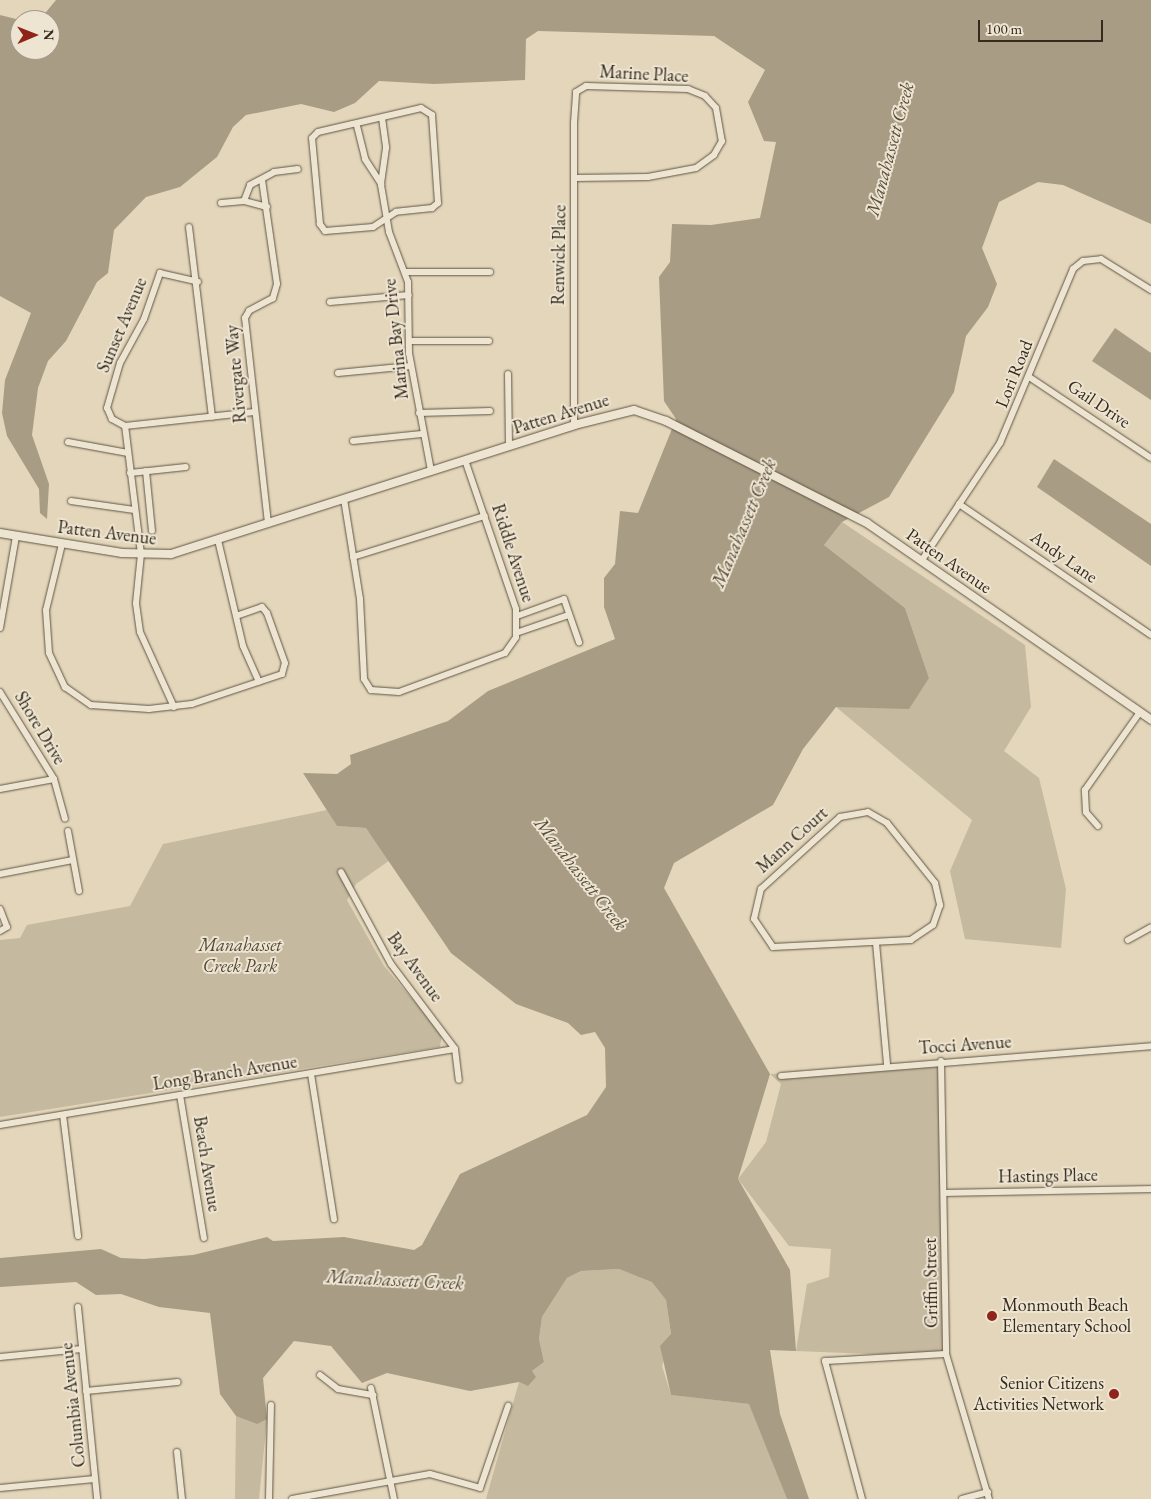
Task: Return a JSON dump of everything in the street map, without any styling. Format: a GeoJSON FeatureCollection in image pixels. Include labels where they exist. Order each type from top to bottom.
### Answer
{"type":"FeatureCollection","features":[{"type":"Feature","properties":{"kind":"street","name":"Marine Place"},"geometry":{"type":"LineString","coordinates":[[575,178],[648,177],[696,168],[714,156],[723,133],[716,108],[698,92],[580,88]]}},
{"type":"Feature","properties":{"kind":"street","name":"Renwick Place"},"geometry":{"type":"LineString","coordinates":[[574,425],[574,102],[580,88]]}},
{"type":"Feature","properties":{"kind":"street"},"geometry":{"type":"LineString","coordinates":[[408,109],[429,110],[439,200],[432,208],[396,212],[373,228],[329,232],[320,224],[312,138],[318,132],[357,126],[408,109]]}},
{"type":"Feature","properties":{"kind":"street","name":"Marina Bay Drive"},"geometry":{"type":"LineString","coordinates":[[382,118],[386,148],[381,184],[387,218],[405,272],[409,295],[411,366],[422,434],[431,471]]}},
{"type":"Feature","properties":{"kind":"street"},"geometry":{"type":"LineString","coordinates":[[357,126],[365,159],[381,184]]}},
{"type":"Feature","properties":{"kind":"street"},"geometry":{"type":"LineString","coordinates":[[244,201],[250,185],[274,172],[298,170]]}},
{"type":"Feature","properties":{"kind":"street","name":"Rivergate Way"},"geometry":{"type":"LineString","coordinates":[[262,180],[267,207],[276,291],[245,318],[268,524]]}},
{"type":"Feature","properties":{"kind":"street"},"geometry":{"type":"LineString","coordinates":[[221,203],[244,201],[267,207]]}},
{"type":"Feature","properties":{"kind":"street"},"geometry":{"type":"LineString","coordinates":[[189,227],[198,282],[212,416]]}},
{"type":"Feature","properties":{"kind":"street","name":"Lori Road"},"geometry":{"type":"LineString","coordinates":[[922,560],[1000,443],[1077,265],[1090,259],[1107,260],[1151,290]]}},
{"type":"Feature","properties":{"kind":"street","name":"Sunset Avenue"},"geometry":{"type":"LineString","coordinates":[[125,426],[112,419],[107,408],[120,363],[144,319],[159,276],[164,272],[198,282]]}},
{"type":"Feature","properties":{"kind":"street"},"geometry":{"type":"LineString","coordinates":[[405,272],[490,272]]}},
{"type":"Feature","properties":{"kind":"street"},"geometry":{"type":"LineString","coordinates":[[330,302],[409,295]]}},
{"type":"Feature","properties":{"kind":"street"},"geometry":{"type":"LineString","coordinates":[[409,341],[490,341]]}},
{"type":"Feature","properties":{"kind":"street"},"geometry":{"type":"LineString","coordinates":[[338,373],[411,366]]}},
{"type":"Feature","properties":{"kind":"street"},"geometry":{"type":"LineString","coordinates":[[508,374],[509,446]]}},
{"type":"Feature","properties":{"kind":"street","name":"Gail Drive"},"geometry":{"type":"LineString","coordinates":[[1029,377],[1151,458]]}},
{"type":"Feature","properties":{"kind":"street","name":"Patten Avenue"},"geometry":{"type":"LineString","coordinates":[[0,533],[62,544],[141,554],[171,554],[623,410],[666,422],[867,523],[1151,720]]}},
{"type":"Feature","properties":{"kind":"street"},"geometry":{"type":"LineString","coordinates":[[420,413],[490,411]]}},
{"type":"Feature","properties":{"kind":"street"},"geometry":{"type":"LineString","coordinates":[[174,707],[140,632],[136,603],[141,554],[125,426],[254,412]]}},
{"type":"Feature","properties":{"kind":"street"},"geometry":{"type":"LineString","coordinates":[[353,441],[422,434]]}},
{"type":"Feature","properties":{"kind":"street"},"geometry":{"type":"LineString","coordinates":[[68,442],[128,452]]}},
{"type":"Feature","properties":{"kind":"street","name":"Riddle Avenue"},"geometry":{"type":"LineString","coordinates":[[465,460],[517,616],[516,632],[569,615]]}},
{"type":"Feature","properties":{"kind":"street"},"geometry":{"type":"LineString","coordinates":[[130,473],[186,467]]}},
{"type":"Feature","properties":{"kind":"street"},"geometry":{"type":"LineString","coordinates":[[146,471],[152,531]]}},
{"type":"Feature","properties":{"kind":"street"},"geometry":{"type":"LineString","coordinates":[[344,499],[354,558],[362,670],[371,690],[399,692],[454,674],[505,653],[516,632]]}},
{"type":"Feature","properties":{"kind":"street"},"geometry":{"type":"LineString","coordinates":[[71,501],[134,510]]}},
{"type":"Feature","properties":{"kind":"street","name":"Andy Lane"},"geometry":{"type":"LineString","coordinates":[[959,504],[1151,636]]}},
{"type":"Feature","properties":{"kind":"street"},"geometry":{"type":"LineString","coordinates":[[354,558],[485,516]]}},
{"type":"Feature","properties":{"kind":"street"},"geometry":{"type":"LineString","coordinates":[[0,628],[16,536]]}},
{"type":"Feature","properties":{"kind":"street"},"geometry":{"type":"LineString","coordinates":[[218,540],[239,615],[243,646],[259,682]]}},
{"type":"Feature","properties":{"kind":"street"},"geometry":{"type":"LineString","coordinates":[[62,544],[46,610],[49,653],[60,681],[79,699],[96,706],[174,707],[284,673],[279,638],[262,607],[239,615]]}},
{"type":"Feature","properties":{"kind":"street"},"geometry":{"type":"LineString","coordinates":[[517,616],[564,599],[579,642]]}},
{"type":"Feature","properties":{"kind":"street","name":"Shore Drive"},"geometry":{"type":"LineString","coordinates":[[0,692],[54,780],[65,819]]}},
{"type":"Feature","properties":{"kind":"street"},"geometry":{"type":"LineString","coordinates":[[1098,826],[1086,812],[1084,790],[1140,712]]}},
{"type":"Feature","properties":{"kind":"street","name":"Shore Drive"},"geometry":{"type":"LineString","coordinates":[[0,790],[54,780]]}},
{"type":"Feature","properties":{"kind":"street","name":"Mann Court"},"geometry":{"type":"LineString","coordinates":[[853,812],[868,812],[887,823],[932,880],[940,899],[939,913],[927,931],[911,940],[876,943],[778,949],[760,935],[754,919],[755,900],[764,885],[828,826],[853,812]]}},
{"type":"Feature","properties":{"kind":"street"},"geometry":{"type":"LineString","coordinates":[[68,832],[79,891]]}},
{"type":"Feature","properties":{"kind":"street"},"geometry":{"type":"LineString","coordinates":[[0,874],[73,860]]}},
{"type":"Feature","properties":{"kind":"street","name":"Bay Avenue"},"geometry":{"type":"LineString","coordinates":[[341,872],[391,964],[455,1049]]}},
{"type":"Feature","properties":{"kind":"street"},"geometry":{"type":"LineString","coordinates":[[0,909],[7,927],[0,931]]}},
{"type":"Feature","properties":{"kind":"street"},"geometry":{"type":"LineString","coordinates":[[1128,940],[1151,928]]}},
{"type":"Feature","properties":{"kind":"street"},"geometry":{"type":"LineString","coordinates":[[876,943],[887,1065]]}},
{"type":"Feature","properties":{"kind":"street","name":"Tocci Avenue"},"geometry":{"type":"LineString","coordinates":[[781,1076],[887,1065],[1151,1046]]}},
{"type":"Feature","properties":{"kind":"street"},"geometry":{"type":"LineString","coordinates":[[455,1049],[458,1080]]}},
{"type":"Feature","properties":{"kind":"street","name":"Long Branch Avenue"},"geometry":{"type":"LineString","coordinates":[[0,1125],[455,1049]]}},
{"type":"Feature","properties":{"kind":"street","name":"Griffin Street"},"geometry":{"type":"LineString","coordinates":[[941,1061],[945,1194],[946,1354],[989,1499]]}},
{"type":"Feature","properties":{"kind":"street"},"geometry":{"type":"LineString","coordinates":[[311,1074],[334,1219]]}},
{"type":"Feature","properties":{"kind":"street","name":"Beach Avenue"},"geometry":{"type":"LineString","coordinates":[[180,1095],[204,1238]]}},
{"type":"Feature","properties":{"kind":"street"},"geometry":{"type":"LineString","coordinates":[[63,1115],[78,1236]]}},
{"type":"Feature","properties":{"kind":"street","name":"Hastings Place"},"geometry":{"type":"LineString","coordinates":[[945,1194],[1151,1189]]}},
{"type":"Feature","properties":{"kind":"street","name":"Columbia Avenue"},"geometry":{"type":"LineString","coordinates":[[78,1307],[97,1499]]}},
{"type":"Feature","properties":{"kind":"street"},"geometry":{"type":"LineString","coordinates":[[0,1357],[82,1349]]}},
{"type":"Feature","properties":{"kind":"street"},"geometry":{"type":"LineString","coordinates":[[862,1499],[825,1361],[946,1354]]}},
{"type":"Feature","properties":{"kind":"street"},"geometry":{"type":"LineString","coordinates":[[320,1375],[338,1389],[372,1391],[394,1499]]}},
{"type":"Feature","properties":{"kind":"street"},"geometry":{"type":"LineString","coordinates":[[86,1392],[178,1382]]}},
{"type":"Feature","properties":{"kind":"street"},"geometry":{"type":"LineString","coordinates":[[269,1499],[271,1405]]}},
{"type":"Feature","properties":{"kind":"street"},"geometry":{"type":"LineString","coordinates":[[292,1499],[435,1474],[480,1488],[508,1406]]}},
{"type":"Feature","properties":{"kind":"street"},"geometry":{"type":"LineString","coordinates":[[177,1452],[182,1499]]}},
{"type":"Feature","properties":{"kind":"street"},"geometry":{"type":"LineString","coordinates":[[0,1488],[95,1479]]}},
{"type":"Feature","properties":{"kind":"street"},"geometry":{"type":"LineString","coordinates":[[962,1499],[988,1492]]}},
{"type":"Feature","properties":{"kind":"green space"},"geometry":{"type":"Polygon","coordinates":[[[842,522],[1025,645],[1031,707],[1004,751],[1039,778],[1066,889],[1061,948],[965,939],[950,871],[972,820],[836,707],[929,678],[905,608],[824,545],[842,522]]]}},
{"type":"Feature","properties":{"kind":"green space","name":"Manahasset Creek Park"},"geometry":{"type":"Polygon","coordinates":[[[327,810],[337,826],[366,828],[390,860],[356,884],[347,900],[384,966],[442,1034],[440,1047],[0,1117],[0,940],[20,938],[27,925],[130,906],[163,844],[327,810]]]}},
{"type":"Feature","properties":{"kind":"green space"},"geometry":{"type":"Polygon","coordinates":[[[942,1064],[945,1357],[796,1351],[807,1284],[829,1277],[831,1249],[789,1246],[738,1179],[766,1142],[781,1084],[770,1074],[942,1064]]]}},
{"type":"Feature","properties":{"kind":"green space"},"geometry":{"type":"Polygon","coordinates":[[[619,1269],[652,1281],[666,1300],[671,1335],[662,1366],[671,1395],[750,1404],[787,1499],[486,1499],[519,1382],[526,1385],[532,1371],[544,1362],[539,1339],[542,1317],[567,1278],[581,1271],[619,1269]]]}},
{"type":"Feature","properties":{"kind":"green space"},"geometry":{"type":"Polygon","coordinates":[[[236,1416],[267,1419],[259,1499],[235,1499],[236,1416]]]}},
{"type":"Feature","properties":{"kind":"water","name":"Manahassett Creek"},"geometry":{"type":"Polygon","coordinates":[[[56,0],[1151,0],[1151,224],[1063,185],[1038,182],[999,202],[982,248],[997,284],[988,307],[966,336],[954,392],[889,497],[842,522],[824,545],[905,608],[929,678],[909,709],[836,707],[803,749],[773,805],[674,863],[664,888],[770,1074],[738,1179],[790,1270],[796,1351],[770,1350],[780,1414],[809,1499],[787,1499],[749,1404],[671,1395],[660,1346],[671,1334],[666,1300],[652,1282],[619,1269],[581,1271],[567,1278],[542,1317],[539,1339],[544,1362],[532,1371],[536,1377],[528,1386],[519,1382],[470,1391],[387,1373],[362,1383],[331,1346],[294,1341],[263,1378],[267,1419],[257,1424],[236,1416],[220,1394],[210,1313],[159,1307],[121,1294],[96,1295],[76,1282],[0,1287],[0,1258],[101,1249],[121,1258],[144,1259],[193,1255],[267,1237],[273,1241],[344,1237],[414,1250],[422,1245],[460,1174],[587,1115],[606,1087],[605,1048],[595,1032],[581,1035],[568,1023],[516,1004],[451,953],[366,828],[337,826],[303,773],[337,774],[351,764],[350,755],[448,721],[488,691],[615,639],[604,607],[604,578],[615,564],[620,511],[638,513],[676,419],[664,401],[659,277],[670,262],[672,224],[711,225],[760,218],[776,142],[764,141],[748,102],[765,70],[714,36],[538,31],[526,39],[525,80],[434,84],[379,81],[355,103],[334,112],[301,104],[246,115],[233,127],[217,157],[180,187],[146,197],[114,230],[108,273],[97,282],[66,341],[48,361],[38,388],[32,435],[49,484],[47,519],[40,513],[39,489],[7,436],[2,413],[5,380],[31,313],[0,296],[0,15],[10,18],[10,60],[60,60],[60,10],[48,10],[56,0]]]}},
{"type":"Feature","properties":{"kind":"water"},"geometry":{"type":"Polygon","coordinates":[[[1115,328],[1151,353],[1151,400],[1092,361],[1115,328]]]}},
{"type":"Feature","properties":{"kind":"water"},"geometry":{"type":"Polygon","coordinates":[[[1054,459],[1151,524],[1151,566],[1037,487],[1054,459]]]}},
{"type":"Feature","properties":{"kind":"place","name":"Monmouth Beach Elementary School"},"geometry":{"type":"Point","coordinates":[992,1316]}},
{"type":"Feature","properties":{"kind":"place","name":"Senior Citizens Activities Network"},"geometry":{"type":"Point","coordinates":[1114,1394]}}]}
